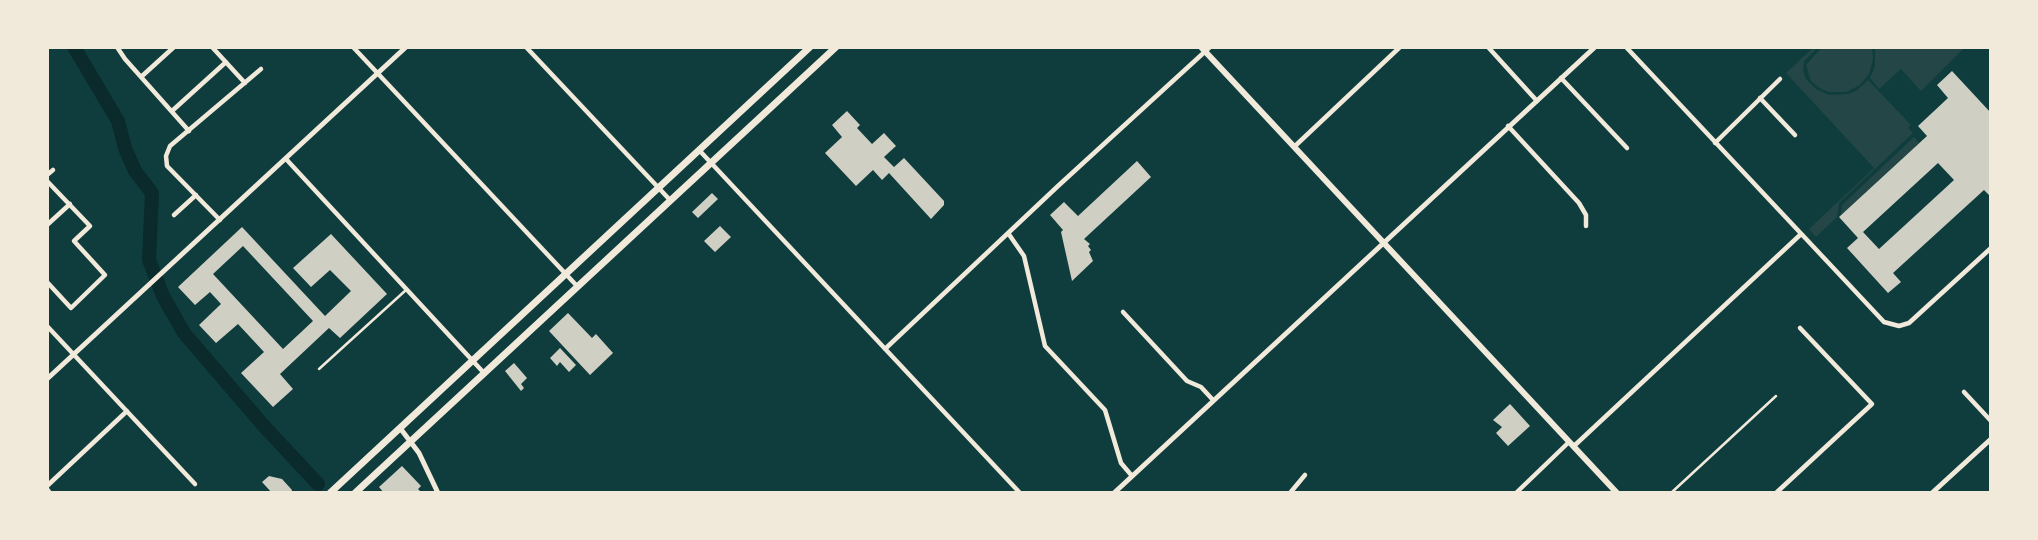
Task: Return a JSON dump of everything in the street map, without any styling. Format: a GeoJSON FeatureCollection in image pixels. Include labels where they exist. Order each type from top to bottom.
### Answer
{"type":"FeatureCollection","features":[{"type":"Feature","properties":{"kind":"main road"},"geometry":{"type":"LineString","coordinates":[[330,493],[810,47]]}},
{"type":"Feature","properties":{"kind":"main road"},"geometry":{"type":"LineString","coordinates":[[355,493],[836,47]]}},
{"type":"Feature","properties":{"kind":"main road"},"geometry":{"type":"LineString","coordinates":[[1206,49],[1617,493]]}},
{"type":"Feature","properties":{"kind":"street"},"geometry":{"type":"LineString","coordinates":[[117,47],[189,131]]}},
{"type":"Feature","properties":{"kind":"street"},"geometry":{"type":"LineString","coordinates":[[141,77],[174,47]]}},
{"type":"Feature","properties":{"kind":"street"},"geometry":{"type":"LineString","coordinates":[[212,47],[245,83]]}},
{"type":"Feature","properties":{"kind":"street"},"geometry":{"type":"LineString","coordinates":[[353,47],[577,286]]}},
{"type":"Feature","properties":{"kind":"street"},"geometry":{"type":"LineString","coordinates":[[47,379],[406,47]]}},
{"type":"Feature","properties":{"kind":"street"},"geometry":{"type":"LineString","coordinates":[[526,47],[670,201]]}},
{"type":"Feature","properties":{"kind":"street"},"geometry":{"type":"LineString","coordinates":[[1294,147],[1400,47]]}},
{"type":"Feature","properties":{"kind":"street"},"geometry":{"type":"LineString","coordinates":[[1488,47],[1537,101]]}},
{"type":"Feature","properties":{"kind":"street"},"geometry":{"type":"LineString","coordinates":[[1114,493],[1595,47]]}},
{"type":"Feature","properties":{"kind":"street"},"geometry":{"type":"LineString","coordinates":[[1626,47],[1879,318],[1891,325],[1909,323],[1917,317],[1991,248]]}},
{"type":"Feature","properties":{"kind":"street"},"geometry":{"type":"LineString","coordinates":[[886,349],[1206,49]]}},
{"type":"Feature","properties":{"kind":"street"},"geometry":{"type":"LineString","coordinates":[[172,111],[226,62]]}},
{"type":"Feature","properties":{"kind":"street"},"geometry":{"type":"LineString","coordinates":[[220,220],[167,166],[166,156],[170,146],[261,69]]}},
{"type":"Feature","properties":{"kind":"street"},"geometry":{"type":"LineString","coordinates":[[1561,78],[1627,148]]}},
{"type":"Feature","properties":{"kind":"street"},"geometry":{"type":"LineString","coordinates":[[1716,142],[1780,79]]}},
{"type":"Feature","properties":{"kind":"street"},"geometry":{"type":"LineString","coordinates":[[1760,98],[1795,135]]}},
{"type":"Feature","properties":{"kind":"street"},"geometry":{"type":"LineString","coordinates":[[1508,126],[1579,203],[1586,215],[1586,226]]}},
{"type":"Feature","properties":{"kind":"street"},"geometry":{"type":"LineString","coordinates":[[699,150],[1020,493]]}},
{"type":"Feature","properties":{"kind":"street"},"geometry":{"type":"LineString","coordinates":[[286,159],[484,373]]}},
{"type":"Feature","properties":{"kind":"street"},"geometry":{"type":"LineString","coordinates":[[47,175],[53,170]]}},
{"type":"Feature","properties":{"kind":"street"},"geometry":{"type":"LineString","coordinates":[[47,181],[90,226],[74,241],[106,275],[71,308],[47,282]]}},
{"type":"Feature","properties":{"kind":"street"},"geometry":{"type":"LineString","coordinates":[[174,215],[196,194]]}},
{"type":"Feature","properties":{"kind":"street"},"geometry":{"type":"LineString","coordinates":[[47,225],[70,204]]}},
{"type":"Feature","properties":{"kind":"street"},"geometry":{"type":"LineString","coordinates":[[1009,233],[1024,256],[1045,346],[1105,411],[1121,463],[1132,476]]}},
{"type":"Feature","properties":{"kind":"street"},"geometry":{"type":"LineString","coordinates":[[1516,493],[1800,235]]}},
{"type":"Feature","properties":{"kind":"street"},"geometry":{"type":"LineString","coordinates":[[1123,312],[1187,381],[1201,387],[1213,400]]}},
{"type":"Feature","properties":{"kind":"street"},"geometry":{"type":"LineString","coordinates":[[47,326],[195,484]]}},
{"type":"Feature","properties":{"kind":"street"},"geometry":{"type":"LineString","coordinates":[[1776,493],[1872,404],[1800,328]]}},
{"type":"Feature","properties":{"kind":"street"},"geometry":{"type":"LineString","coordinates":[[1964,392],[1991,421]]}},
{"type":"Feature","properties":{"kind":"street"},"geometry":{"type":"LineString","coordinates":[[48,489],[127,411]]}},
{"type":"Feature","properties":{"kind":"street"},"geometry":{"type":"LineString","coordinates":[[400,428],[411,441],[438,493]]}},
{"type":"Feature","properties":{"kind":"street"},"geometry":{"type":"LineString","coordinates":[[1932,493],[1991,439]]}},
{"type":"Feature","properties":{"kind":"street"},"geometry":{"type":"LineString","coordinates":[[1290,493],[1305,475]]}},
{"type":"Feature","properties":{"kind":"lane"},"geometry":{"type":"LineString","coordinates":[[319,369],[406,290]]}},
{"type":"Feature","properties":{"kind":"lane"},"geometry":{"type":"LineString","coordinates":[[1671,493],[1776,396]]}},
{"type":"Feature","properties":{"kind":"shaded area"},"geometry":{"type":"Polygon","coordinates":[[[1814,47],[1818,47],[1804,61],[1803,71],[1806,79],[1816,89],[1829,95],[1848,94],[1856,91],[1868,80],[1911,125],[1908,128],[1913,133],[1839,203],[1837,217],[1816,237],[1809,229],[1874,168],[1786,73],[1814,47]]]}},
{"type":"Feature","properties":{"kind":"shaded area"},"geometry":{"type":"Polygon","coordinates":[[[1822,47],[1872,47],[1873,59],[1869,74],[1860,85],[1846,92],[1821,89],[1811,81],[1806,65],[1822,47]]]}},
{"type":"Feature","properties":{"kind":"shaded area"},"geometry":{"type":"Polygon","coordinates":[[[1875,47],[1965,47],[1921,91],[1901,69],[1879,89],[1870,78],[1875,66],[1875,47]]]}},
{"type":"Feature","properties":{"kind":"shaded area"},"geometry":{"type":"Polygon","coordinates":[[[1914,137],[1919,143],[1841,215],[1842,205],[1914,137]]]}},
{"type":"Feature","properties":{"kind":"building"},"geometry":{"type":"Polygon","coordinates":[[[1952,71],[1991,113],[1991,197],[1984,190],[1893,273],[1901,282],[1888,293],[1847,248],[1858,238],[1839,217],[1927,136],[1918,126],[1948,98],[1937,85],[1952,71]],[[1938,163],[1863,232],[1879,249],[1954,180],[1938,163]]]}},
{"type":"Feature","properties":{"kind":"building"},"geometry":{"type":"Polygon","coordinates":[[[847,111],[860,125],[857,128],[872,144],[884,133],[896,146],[884,157],[894,167],[904,158],[944,201],[944,205],[931,219],[889,173],[882,180],[873,170],[856,186],[825,153],[842,137],[832,125],[847,111]]]}},
{"type":"Feature","properties":{"kind":"building"},"geometry":{"type":"Polygon","coordinates":[[[1137,161],[1151,177],[1084,239],[1090,244],[1089,252],[1093,261],[1072,281],[1061,232],[1063,230],[1050,215],[1064,202],[1078,216],[1137,161]]]}},
{"type":"Feature","properties":{"kind":"building"},"geometry":{"type":"Polygon","coordinates":[[[712,193],[718,199],[698,218],[692,212],[712,193]]]}},
{"type":"Feature","properties":{"kind":"building"},"geometry":{"type":"Polygon","coordinates":[[[720,226],[731,237],[715,252],[704,241],[720,226]]]}},
{"type":"Feature","properties":{"kind":"building"},"geometry":{"type":"Polygon","coordinates":[[[242,227],[325,316],[351,291],[330,270],[311,287],[293,268],[331,234],[387,294],[340,338],[329,328],[280,374],[293,389],[273,407],[241,373],[264,352],[238,324],[216,343],[199,325],[221,304],[210,292],[195,305],[178,287],[242,227]],[[243,246],[213,274],[283,349],[313,321],[243,246]]]}},
{"type":"Feature","properties":{"kind":"building"},"geometry":{"type":"Polygon","coordinates":[[[568,313],[592,338],[596,334],[613,353],[590,375],[549,331],[568,313]]]}},
{"type":"Feature","properties":{"kind":"building"},"geometry":{"type":"Polygon","coordinates":[[[560,348],[576,365],[569,372],[560,362],[557,366],[550,358],[560,348]]]}},
{"type":"Feature","properties":{"kind":"building"},"geometry":{"type":"Polygon","coordinates":[[[514,363],[527,378],[521,384],[524,388],[521,391],[505,371],[514,363]]]}},
{"type":"Feature","properties":{"kind":"building"},"geometry":{"type":"Polygon","coordinates":[[[1510,404],[1530,426],[1508,446],[1496,433],[1502,427],[1493,420],[1510,404]]]}},
{"type":"Feature","properties":{"kind":"building"},"geometry":{"type":"Polygon","coordinates":[[[402,466],[421,486],[418,489],[422,493],[384,493],[379,487],[402,466]]]}},
{"type":"Feature","properties":{"kind":"building"},"geometry":{"type":"Polygon","coordinates":[[[269,476],[282,479],[292,490],[291,493],[272,493],[262,482],[269,476]]]}},
{"type":"Feature","properties":{"kind":"waterway"},"geometry":{"type":"LineString","coordinates":[[74,47],[118,121],[135,171],[152,193],[149,260],[163,296],[184,333],[318,484]]}}]}
